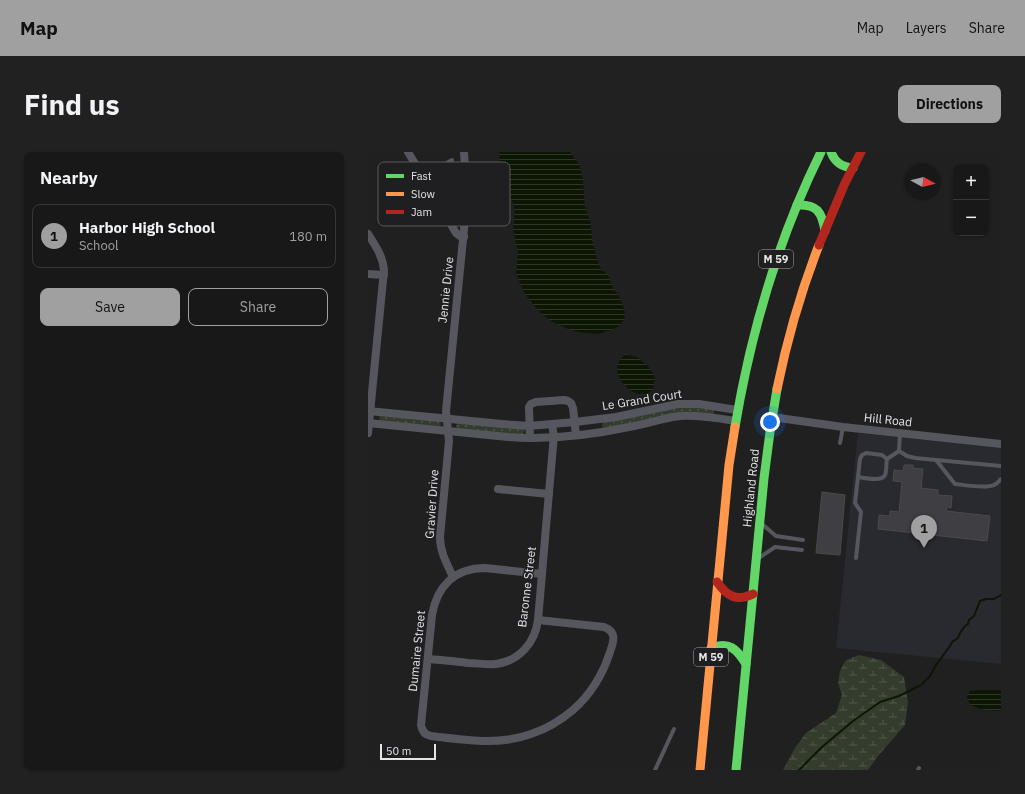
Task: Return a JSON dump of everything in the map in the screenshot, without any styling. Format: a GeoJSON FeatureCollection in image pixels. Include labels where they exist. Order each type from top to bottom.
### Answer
{"type":"FeatureCollection","features":[{"type":"Feature","properties":{"kind":"highway","name":"Highland Road"},"geometry":{"type":"LineString","coordinates":[[700,770],[729,465],[737,410],[746,364],[764,295],[797,205],[820,152]]}},
{"type":"Feature","properties":{"kind":"highway"},"geometry":{"type":"LineString","coordinates":[[831,152],[834,160],[838,164],[853,168]]}},
{"type":"Feature","properties":{"kind":"highway","name":"Highland Road"},"geometry":{"type":"LineString","coordinates":[[736,770],[765,465],[772,417],[788,345],[805,287],[835,206],[861,152]]}},
{"type":"Feature","properties":{"kind":"highway"},"geometry":{"type":"LineString","coordinates":[[797,205],[808,205],[819,211],[824,222],[825,231]]}},
{"type":"Feature","properties":{"kind":"highway"},"geometry":{"type":"LineString","coordinates":[[717,582],[725,592],[734,597],[744,598],[753,594]]}},
{"type":"Feature","properties":{"kind":"highway"},"geometry":{"type":"LineString","coordinates":[[711,648],[720,645],[730,646],[739,652],[746,664]]}},
{"type":"Feature","properties":{"kind":"street"},"geometry":{"type":"LineString","coordinates":[[408,152],[414,162]]}},
{"type":"Feature","properties":{"kind":"street","name":"Jennie Drive"},"geometry":{"type":"LineString","coordinates":[[464,152],[465,162]]}},
{"type":"Feature","properties":{"kind":"street"},"geometry":{"type":"LineString","coordinates":[[452,226],[456,233],[464,237]]}},
{"type":"Feature","properties":{"kind":"street","name":"Jennie Drive"},"geometry":{"type":"LineString","coordinates":[[448,431],[446,410],[465,226]]}},
{"type":"Feature","properties":{"kind":"street"},"geometry":{"type":"LineString","coordinates":[[368,234],[382,260],[384,267],[368,433]]}},
{"type":"Feature","properties":{"kind":"street"},"geometry":{"type":"LineString","coordinates":[[368,274],[384,275]]}},
{"type":"Feature","properties":{"kind":"street"},"geometry":{"type":"LineString","coordinates":[[530,438],[529,407],[538,401],[562,400],[571,403],[573,406],[576,435]]}},
{"type":"Feature","properties":{"kind":"street","name":"Le Grand Court"},"geometry":{"type":"LineString","coordinates":[[369,411],[529,426],[628,415],[671,405],[707,405],[737,410]]}},
{"type":"Feature","properties":{"kind":"street","name":"Le Grand Court"},"geometry":{"type":"LineString","coordinates":[[368,424],[530,438],[599,432],[680,416],[705,417],[735,421]]}},
{"type":"Feature","properties":{"kind":"street","name":"Hill Road"},"geometry":{"type":"LineString","coordinates":[[772,417],[843,427],[1001,444]]}},
{"type":"Feature","properties":{"kind":"street","name":"Baronne Street"},"geometry":{"type":"LineString","coordinates":[[428,659],[497,664],[515,657],[526,648],[534,636],[538,620],[554,437],[552,424]]}},
{"type":"Feature","properties":{"kind":"street","name":"Gravier Drive"},"geometry":{"type":"LineString","coordinates":[[448,431],[449,441],[440,542],[443,555],[453,577]]}},
{"type":"Feature","properties":{"kind":"street"},"geometry":{"type":"LineString","coordinates":[[498,489],[549,494]]}},
{"type":"Feature","properties":{"kind":"street","name":"Dumaire Street"},"geometry":{"type":"LineString","coordinates":[[538,620],[602,626],[608,628],[613,634],[614,642],[603,672],[589,693],[572,710],[558,721],[542,730],[523,737],[505,740],[483,741],[431,736],[425,733],[421,725],[432,615],[435,601],[444,586],[453,577],[466,570],[480,568],[542,574]]}},
{"type":"Feature","properties":{"kind":"lane"},"geometry":{"type":"LineString","coordinates":[[598,419],[599,432]]}},
{"type":"Feature","properties":{"kind":"lane"},"geometry":{"type":"LineString","coordinates":[[840,443],[843,427]]}},
{"type":"Feature","properties":{"kind":"lane"},"geometry":{"type":"LineString","coordinates":[[899,451],[900,433]]}},
{"type":"Feature","properties":{"kind":"lane"},"geometry":{"type":"LineString","coordinates":[[887,458],[899,451]]}},
{"type":"Feature","properties":{"kind":"lane"},"geometry":{"type":"LineString","coordinates":[[899,451],[907,456],[915,458],[1001,466]]}},
{"type":"Feature","properties":{"kind":"lane"},"geometry":{"type":"LineString","coordinates":[[856,558],[861,512],[855,503],[860,458],[866,453],[882,455],[887,458]]}},
{"type":"Feature","properties":{"kind":"lane"},"geometry":{"type":"LineString","coordinates":[[858,477],[877,479],[882,478],[885,475],[887,458]]}},
{"type":"Feature","properties":{"kind":"lane"},"geometry":{"type":"LineString","coordinates":[[936,460],[955,484],[987,487],[995,485],[1001,479]]}},
{"type":"Feature","properties":{"kind":"lane"},"geometry":{"type":"LineString","coordinates":[[760,522],[776,536],[803,540]]}},
{"type":"Feature","properties":{"kind":"lane"},"geometry":{"type":"LineString","coordinates":[[756,561],[775,547],[802,550]]}},
{"type":"Feature","properties":{"kind":"lane"},"geometry":{"type":"LineString","coordinates":[[655,770],[674,730]]}},
{"type":"Feature","properties":{"kind":"shaded area"},"geometry":{"type":"Polygon","coordinates":[[[499,152],[570,152],[579,164],[583,179],[585,206],[591,224],[592,240],[599,265],[608,275],[624,308],[624,320],[619,326],[612,330],[598,334],[577,332],[568,329],[544,316],[525,294],[516,273],[518,252],[513,230],[515,212],[510,197],[510,162],[500,162],[499,152]]]}},
{"type":"Feature","properties":{"kind":"shaded area"},"geometry":{"type":"Polygon","coordinates":[[[625,354],[637,357],[648,366],[655,377],[653,390],[647,394],[635,393],[626,387],[619,378],[617,366],[625,354]]]}},
{"type":"Feature","properties":{"kind":"shaded area"},"geometry":{"type":"Polygon","coordinates":[[[858,433],[1001,448],[1001,664],[836,648],[858,433]]]}},
{"type":"Feature","properties":{"kind":"shaded area"},"geometry":{"type":"Polygon","coordinates":[[[1001,690],[1001,711],[984,710],[970,705],[967,697],[970,691],[1001,690]]]}},
{"type":"Feature","properties":{"kind":"green space"},"geometry":{"type":"Polygon","coordinates":[[[697,407],[714,410],[714,414],[652,419],[604,428],[602,425],[603,422],[674,408],[697,407]]]}},
{"type":"Feature","properties":{"kind":"green space"},"geometry":{"type":"Polygon","coordinates":[[[380,416],[439,421],[441,424],[440,426],[380,421],[380,416]]]}},
{"type":"Feature","properties":{"kind":"green space"},"geometry":{"type":"Polygon","coordinates":[[[457,423],[523,429],[525,431],[522,435],[457,428],[457,423]]]}},
{"type":"Feature","properties":{"kind":"green space"},"geometry":{"type":"Polygon","coordinates":[[[859,655],[881,660],[904,677],[908,702],[905,725],[868,770],[783,770],[795,748],[806,733],[836,713],[842,695],[838,683],[840,671],[846,660],[859,655]]]}},
{"type":"Feature","properties":{"kind":"building"},"geometry":{"type":"Polygon","coordinates":[[[904,465],[913,465],[913,468],[923,469],[921,488],[938,490],[938,495],[952,496],[951,508],[947,507],[946,511],[990,516],[987,541],[878,529],[879,515],[890,516],[890,511],[899,512],[902,482],[893,481],[894,470],[903,471],[904,465]]]}},
{"type":"Feature","properties":{"kind":"building"},"geometry":{"type":"Polygon","coordinates":[[[822,492],[845,495],[840,555],[816,553],[822,492]]]}},
{"type":"Feature","properties":{"kind":"waterway"},"geometry":{"type":"LineString","coordinates":[[799,770],[822,747],[853,721],[880,702],[899,696],[921,685],[930,676],[952,642],[958,638],[960,633],[968,624],[969,620],[974,616],[980,601],[994,599],[1001,595]]}},
{"type":"Feature","properties":{"kind":"traffic: fast"},"geometry":{"type":"LineString","coordinates":[[735,427],[749,356],[768,286],[792,218],[821,152]]}},
{"type":"Feature","properties":{"kind":"traffic: fast"},"geometry":{"type":"LineString","coordinates":[[831,152],[839,164],[845,167],[853,168]]}},
{"type":"Feature","properties":{"kind":"traffic: fast"},"geometry":{"type":"LineString","coordinates":[[797,205],[809,206],[817,210],[822,219],[825,231]]}},
{"type":"Feature","properties":{"kind":"traffic: fast"},"geometry":{"type":"LineString","coordinates":[[736,770],[764,478],[777,389]]}},
{"type":"Feature","properties":{"kind":"traffic: fast"},"geometry":{"type":"LineString","coordinates":[[711,648],[723,645],[728,646],[736,650],[746,664]]}},
{"type":"Feature","properties":{"kind":"traffic: slow"},"geometry":{"type":"LineString","coordinates":[[777,389],[795,316],[819,245]]}},
{"type":"Feature","properties":{"kind":"traffic: slow"},"geometry":{"type":"LineString","coordinates":[[700,770],[729,465],[735,427]]}},
{"type":"Feature","properties":{"kind":"traffic: jam"},"geometry":{"type":"LineString","coordinates":[[819,245],[845,183],[861,152]]}},
{"type":"Feature","properties":{"kind":"traffic: jam"},"geometry":{"type":"LineString","coordinates":[[717,582],[724,591],[732,596],[742,597],[753,594]]}},
{"type":"Feature","properties":{"kind":"place","name":"Harbor High School"},"geometry":{"type":"Point","coordinates":[924,548]}}]}
